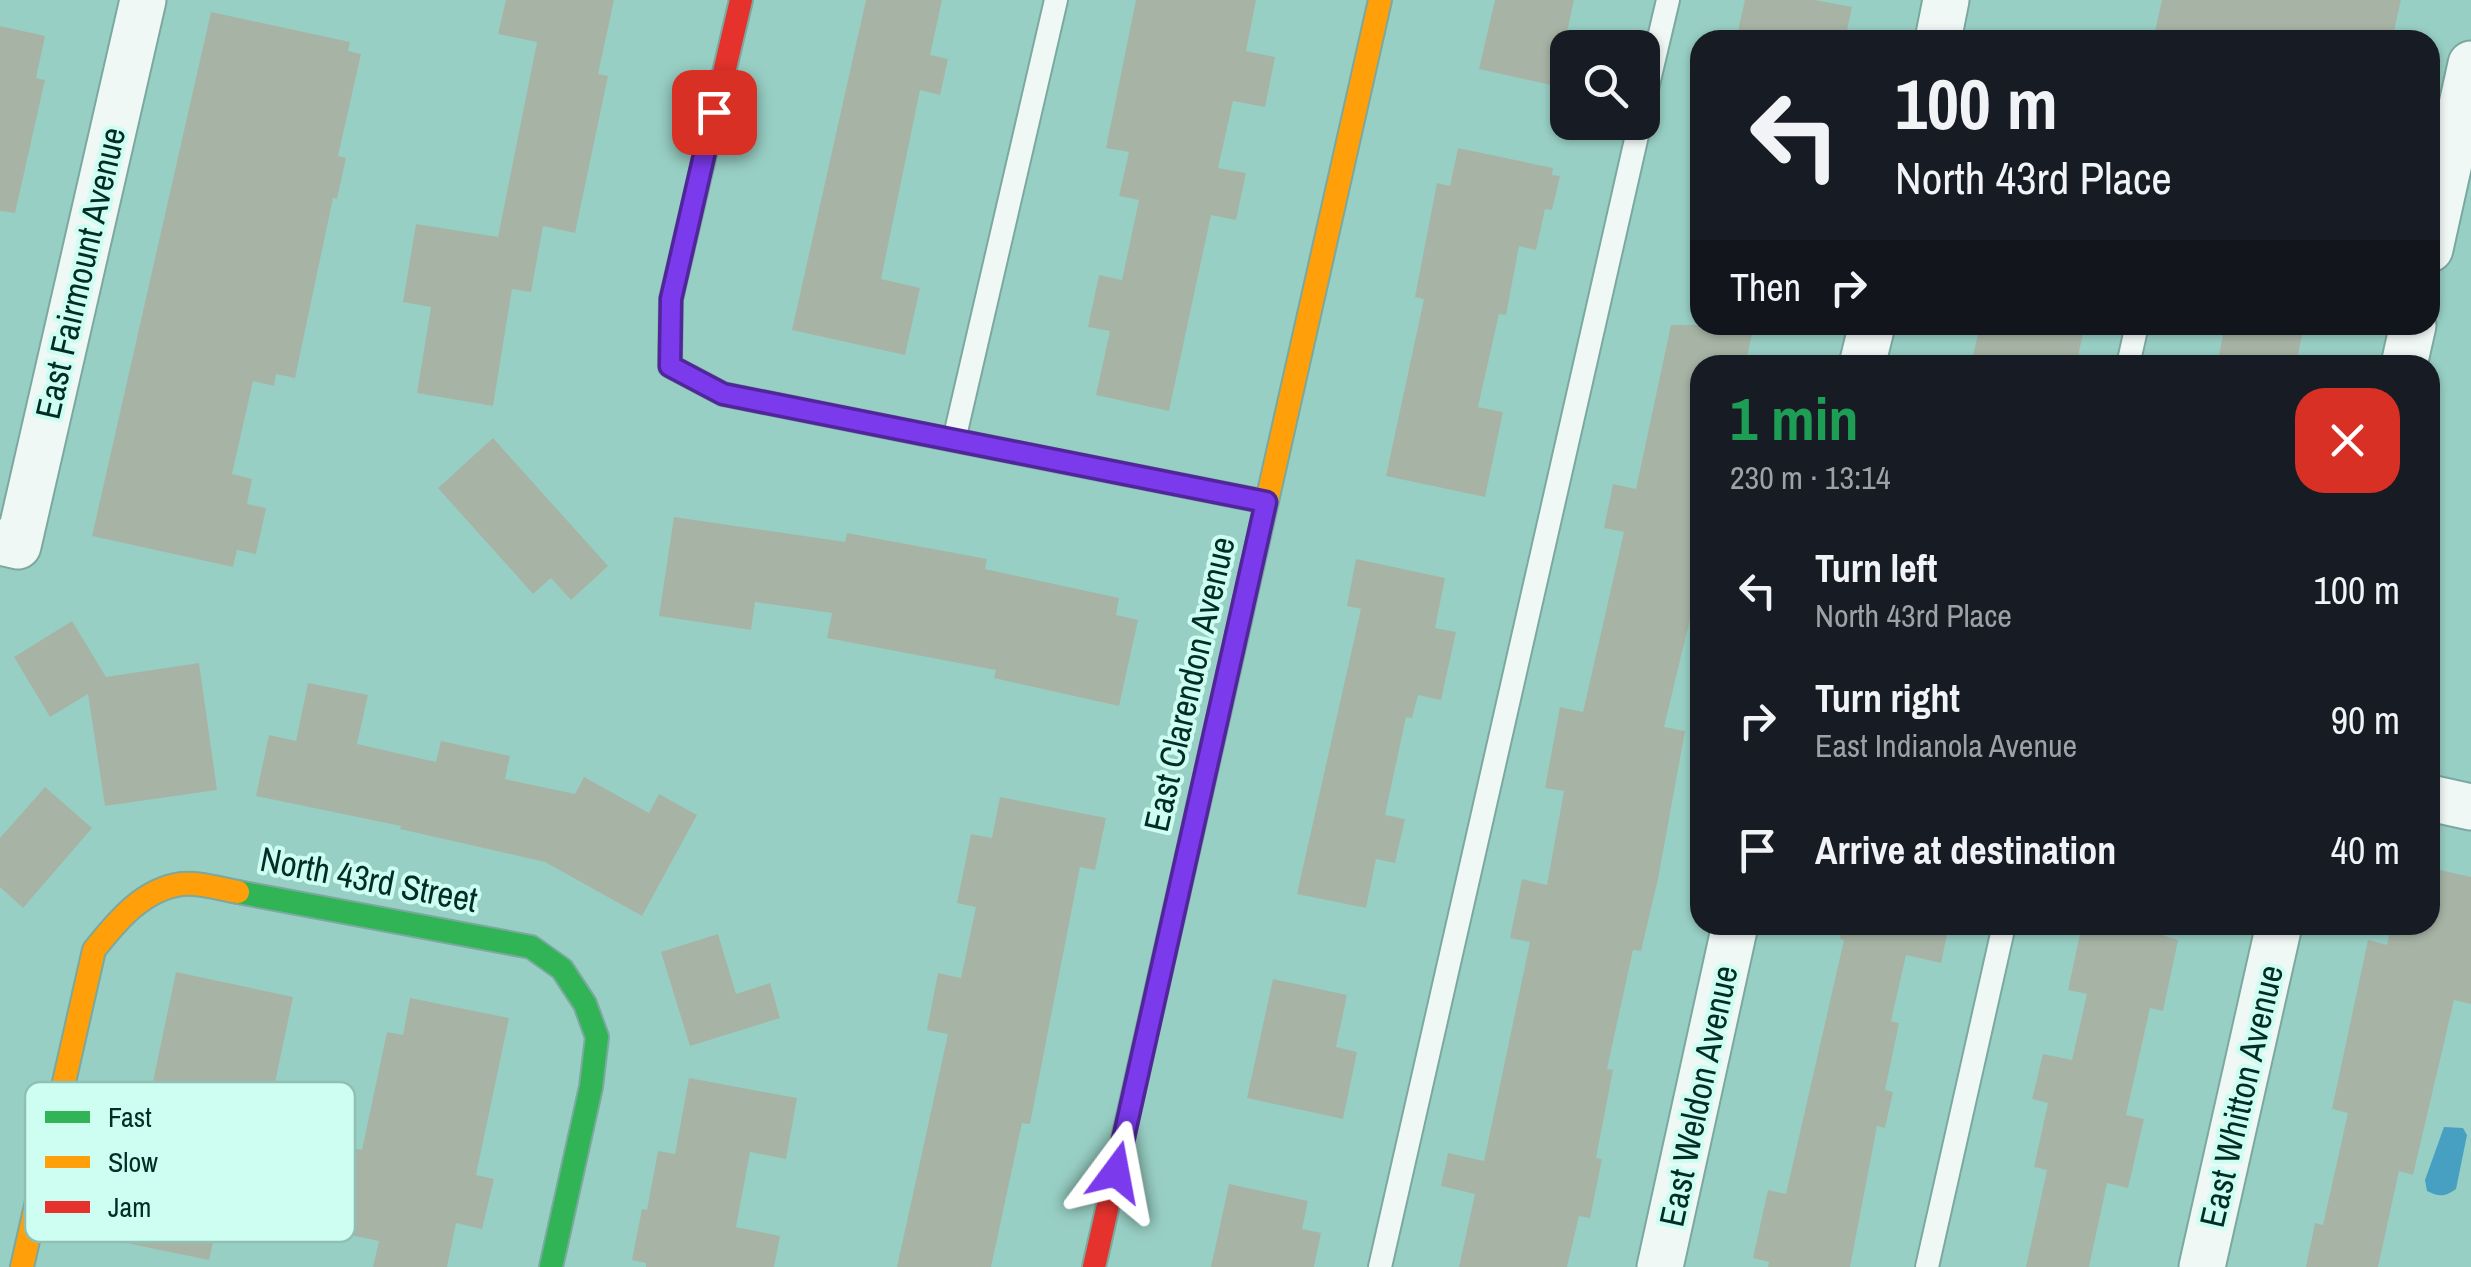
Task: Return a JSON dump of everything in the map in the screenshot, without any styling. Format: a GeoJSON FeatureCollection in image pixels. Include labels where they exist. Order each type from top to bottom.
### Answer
{"type":"FeatureCollection","features":[{"type":"Feature","properties":{"kind":"street","name":"East Fairmount Avenue"},"geometry":{"type":"LineString","coordinates":[[9,544],[143,0]]}},
{"type":"Feature","properties":{"kind":"street"},"geometry":{"type":"LineString","coordinates":[[741,0],[671,299],[670,366],[723,394],[1266,502]]}},
{"type":"Feature","properties":{"kind":"street","name":"East Clarendon Avenue"},"geometry":{"type":"LineString","coordinates":[[1094,1267],[1380,0]]}},
{"type":"Feature","properties":{"kind":"street"},"geometry":{"type":"LineString","coordinates":[[1940,30],[1946,0]]}},
{"type":"Feature","properties":{"kind":"street"},"geometry":{"type":"LineString","coordinates":[[2440,203],[2471,64]]}},
{"type":"Feature","properties":{"kind":"street"},"geometry":{"type":"LineString","coordinates":[[2440,800],[2471,807]]}},
{"type":"Feature","properties":{"kind":"street","name":"North 43rd Street"},"geometry":{"type":"LineString","coordinates":[[64,1082],[94,950],[125,910],[156,890],[185,883],[222,888],[531,948],[562,969],[585,1004],[598,1037],[591,1087],[551,1267]]}},
{"type":"Feature","properties":{"kind":"street","name":"East Weldon Avenue"},"geometry":{"type":"LineString","coordinates":[[1660,1267],[1734,935]]}},
{"type":"Feature","properties":{"kind":"street","name":"East Whitton Avenue"},"geometry":{"type":"LineString","coordinates":[[2202,1267],[2277,935]]}},
{"type":"Feature","properties":{"kind":"street","name":"North 43rd Street"},"geometry":{"type":"LineString","coordinates":[[22,1267],[28,1242]]}},
{"type":"Feature","properties":{"kind":"lane"},"geometry":{"type":"LineString","coordinates":[[954,440],[1056,0]]}},
{"type":"Feature","properties":{"kind":"lane"},"geometry":{"type":"LineString","coordinates":[[1660,34],[1668,0]]}},
{"type":"Feature","properties":{"kind":"lane"},"geometry":{"type":"LineString","coordinates":[[1380,1267],[1636,140]]}},
{"type":"Feature","properties":{"kind":"lane"},"geometry":{"type":"LineString","coordinates":[[1927,1267],[2002,935]]}},
{"type":"Feature","properties":{"kind":"water"},"geometry":{"type":"Polygon","coordinates":[[[2444,1127],[2463,1128],[2467,1135],[2456,1189],[2439,1195],[2427,1191],[2425,1180],[2444,1127]]]}},
{"type":"Feature","properties":{"kind":"building"},"geometry":{"type":"Polygon","coordinates":[[[506,0],[614,0],[598,74],[608,76],[575,233],[543,226],[531,292],[512,289],[493,406],[417,393],[431,307],[403,302],[416,224],[498,237],[537,42],[498,34],[506,0]]]}},
{"type":"Feature","properties":{"kind":"building"},"geometry":{"type":"Polygon","coordinates":[[[866,0],[942,0],[930,55],[948,59],[940,95],[920,90],[881,279],[920,288],[905,355],[792,330],[866,0]]]}},
{"type":"Feature","properties":{"kind":"building"},"geometry":{"type":"Polygon","coordinates":[[[1136,0],[1256,0],[1246,51],[1275,57],[1265,107],[1233,101],[1218,168],[1246,173],[1236,220],[1211,215],[1169,411],[1096,395],[1110,331],[1088,327],[1099,275],[1122,280],[1139,200],[1119,196],[1129,152],[1106,148],[1136,0]]]}},
{"type":"Feature","properties":{"kind":"building"},"geometry":{"type":"Polygon","coordinates":[[[1495,0],[1574,0],[1567,30],[1550,30],[1550,85],[1479,69],[1495,0]]]}},
{"type":"Feature","properties":{"kind":"building"},"geometry":{"type":"Polygon","coordinates":[[[1745,0],[1815,0],[1852,7],[1847,30],[1738,30],[1745,0]]]}},
{"type":"Feature","properties":{"kind":"building"},"geometry":{"type":"Polygon","coordinates":[[[2162,0],[2401,0],[2394,30],[2155,30],[2162,0]]]}},
{"type":"Feature","properties":{"kind":"building"},"geometry":{"type":"Polygon","coordinates":[[[211,12],[350,42],[348,51],[361,54],[338,156],[346,158],[337,199],[333,198],[295,378],[276,374],[274,386],[253,381],[232,474],[252,479],[247,504],[266,508],[256,554],[237,550],[233,567],[92,536],[211,12]]]}},
{"type":"Feature","properties":{"kind":"building"},"geometry":{"type":"Polygon","coordinates":[[[0,26],[45,36],[36,78],[45,80],[15,213],[0,211],[0,26]]]}},
{"type":"Feature","properties":{"kind":"building"},"geometry":{"type":"Polygon","coordinates":[[[1458,148],[1553,168],[1552,175],[1560,176],[1552,210],[1545,209],[1536,250],[1519,246],[1506,315],[1499,314],[1478,407],[1503,412],[1485,497],[1386,476],[1424,299],[1415,297],[1437,183],[1450,186],[1458,148]]]}},
{"type":"Feature","properties":{"kind":"building"},"geometry":{"type":"Polygon","coordinates":[[[1671,325],[1690,325],[1690,335],[1752,335],[1747,355],[1690,355],[1690,619],[1664,727],[1685,731],[1658,879],[1641,951],[1633,950],[1607,1069],[1613,1070],[1596,1158],[1602,1159],[1590,1218],[1579,1216],[1567,1267],[1459,1267],[1475,1194],[1441,1186],[1448,1153],[1484,1161],[1530,942],[1510,938],[1522,879],[1547,885],[1564,791],[1545,788],[1560,707],[1583,712],[1624,532],[1604,528],[1613,484],[1636,489],[1671,325]]]}},
{"type":"Feature","properties":{"kind":"building"},"geometry":{"type":"Polygon","coordinates":[[[1978,335],[2083,335],[2078,355],[1973,355],[1978,335]]]}},
{"type":"Feature","properties":{"kind":"building"},"geometry":{"type":"Polygon","coordinates":[[[2223,335],[2302,335],[2298,355],[2219,355],[2223,335]]]}},
{"type":"Feature","properties":{"kind":"building"},"geometry":{"type":"Polygon","coordinates":[[[493,438],[608,566],[571,600],[551,578],[533,594],[438,488],[493,438]]]}},
{"type":"Feature","properties":{"kind":"building"},"geometry":{"type":"Polygon","coordinates":[[[674,517],[845,542],[847,533],[987,559],[985,569],[1119,598],[1116,615],[1138,620],[1119,706],[994,678],[996,670],[827,638],[832,613],[755,602],[751,630],[659,616],[674,517]]]}},
{"type":"Feature","properties":{"kind":"building"},"geometry":{"type":"Polygon","coordinates":[[[1356,559],[1445,578],[1435,628],[1456,632],[1441,700],[1418,695],[1412,718],[1406,717],[1385,815],[1405,819],[1395,863],[1376,859],[1366,908],[1297,894],[1361,609],[1347,606],[1356,559]]]}},
{"type":"Feature","properties":{"kind":"building"},"geometry":{"type":"Polygon","coordinates":[[[72,621],[106,677],[199,663],[217,790],[105,806],[88,694],[50,717],[14,657],[72,621]]]}},
{"type":"Feature","properties":{"kind":"building"},"geometry":{"type":"Polygon","coordinates":[[[308,683],[368,695],[357,744],[436,762],[441,741],[510,756],[505,779],[575,794],[584,777],[649,813],[659,794],[697,815],[642,916],[545,862],[400,829],[401,826],[256,796],[269,735],[296,741],[308,683]]]}},
{"type":"Feature","properties":{"kind":"building"},"geometry":{"type":"Polygon","coordinates":[[[45,787],[92,828],[23,908],[0,887],[0,838],[45,787]]]}},
{"type":"Feature","properties":{"kind":"building"},"geometry":{"type":"Polygon","coordinates":[[[1000,797],[1106,818],[1095,870],[1080,867],[1030,1124],[1022,1123],[991,1267],[897,1267],[948,1034],[927,1030],[938,973],[961,978],[976,907],[957,903],[971,834],[992,838],[1000,797]]]}},
{"type":"Feature","properties":{"kind":"building"},"geometry":{"type":"Polygon","coordinates":[[[2440,870],[2471,877],[2471,1004],[2454,1000],[2413,1175],[2399,1171],[2378,1267],[2306,1267],[2315,1223],[2323,1225],[2348,1113],[2332,1109],[2368,940],[2387,945],[2389,935],[2440,935],[2440,870]]]}},
{"type":"Feature","properties":{"kind":"building"},"geometry":{"type":"Polygon","coordinates":[[[718,934],[736,994],[770,983],[780,1018],[690,1046],[661,952],[718,934]]]}},
{"type":"Feature","properties":{"kind":"building"},"geometry":{"type":"Polygon","coordinates":[[[1841,935],[1947,935],[1941,963],[1906,955],[1891,1021],[1899,1023],[1885,1090],[1893,1092],[1885,1128],[1877,1126],[1850,1267],[1768,1267],[1769,1262],[1753,1258],[1768,1190],[1786,1194],[1844,940],[1841,935]]]}},
{"type":"Feature","properties":{"kind":"building"},"geometry":{"type":"Polygon","coordinates":[[[2080,935],[2164,935],[2178,940],[2163,1011],[2150,1008],[2126,1115],[2144,1119],[2128,1188],[2107,1183],[2089,1267],[2026,1267],[2047,1170],[2034,1167],[2048,1103],[2032,1099],[2043,1054],[2072,1060],[2087,994],[2068,990],[2080,935]]]}},
{"type":"Feature","properties":{"kind":"building"},"geometry":{"type":"Polygon","coordinates":[[[176,972],[293,997],[275,1082],[153,1082],[176,972]]]}},
{"type":"Feature","properties":{"kind":"building"},"geometry":{"type":"Polygon","coordinates":[[[1273,979],[1347,995],[1336,1047],[1357,1052],[1343,1119],[1247,1098],[1273,979]]]}},
{"type":"Feature","properties":{"kind":"building"},"geometry":{"type":"Polygon","coordinates":[[[410,998],[509,1018],[476,1175],[494,1179],[482,1229],[456,1223],[447,1267],[373,1267],[379,1241],[355,1236],[355,1148],[362,1150],[387,1032],[403,1035],[410,998]]]}},
{"type":"Feature","properties":{"kind":"building"},"geometry":{"type":"Polygon","coordinates":[[[689,1078],[797,1098],[786,1159],[750,1152],[736,1227],[780,1236],[774,1267],[646,1267],[646,1263],[632,1260],[658,1151],[675,1154],[689,1078]]]}},
{"type":"Feature","properties":{"kind":"building"},"geometry":{"type":"Polygon","coordinates":[[[1229,1184],[1308,1201],[1302,1229],[1321,1233],[1314,1267],[1211,1267],[1229,1184]]]}},
{"type":"Feature","properties":{"kind":"building"},"geometry":{"type":"Polygon","coordinates":[[[126,1242],[213,1242],[209,1260],[126,1242]]]}},
{"type":"Feature","properties":{"kind":"traffic: fast"},"geometry":{"type":"LineString","coordinates":[[923,434],[1266,502]]}},
{"type":"Feature","properties":{"kind":"traffic: fast"},"geometry":{"type":"LineString","coordinates":[[238,892],[531,947],[562,969],[585,1004],[597,1037],[591,1087],[551,1267]]}},
{"type":"Feature","properties":{"kind":"traffic: slow"},"geometry":{"type":"LineString","coordinates":[[1237,634],[1380,0]]}},
{"type":"Feature","properties":{"kind":"traffic: slow"},"geometry":{"type":"LineString","coordinates":[[64,1082],[94,950],[112,928],[143,899],[168,887],[196,884],[238,892]]}},
{"type":"Feature","properties":{"kind":"traffic: slow"},"geometry":{"type":"LineString","coordinates":[[22,1267],[28,1242]]}},
{"type":"Feature","properties":{"kind":"traffic: jam"},"geometry":{"type":"LineString","coordinates":[[741,0],[671,299],[670,366],[723,394],[923,434]]}},
{"type":"Feature","properties":{"kind":"traffic: jam"},"geometry":{"type":"LineString","coordinates":[[1094,1267],[1237,634]]}},
{"type":"Feature","properties":{"kind":"route"},"geometry":{"type":"LineString","coordinates":[[714,112],[671,299],[670,366],[723,394],[1266,502],[1116,1172]]}}]}
